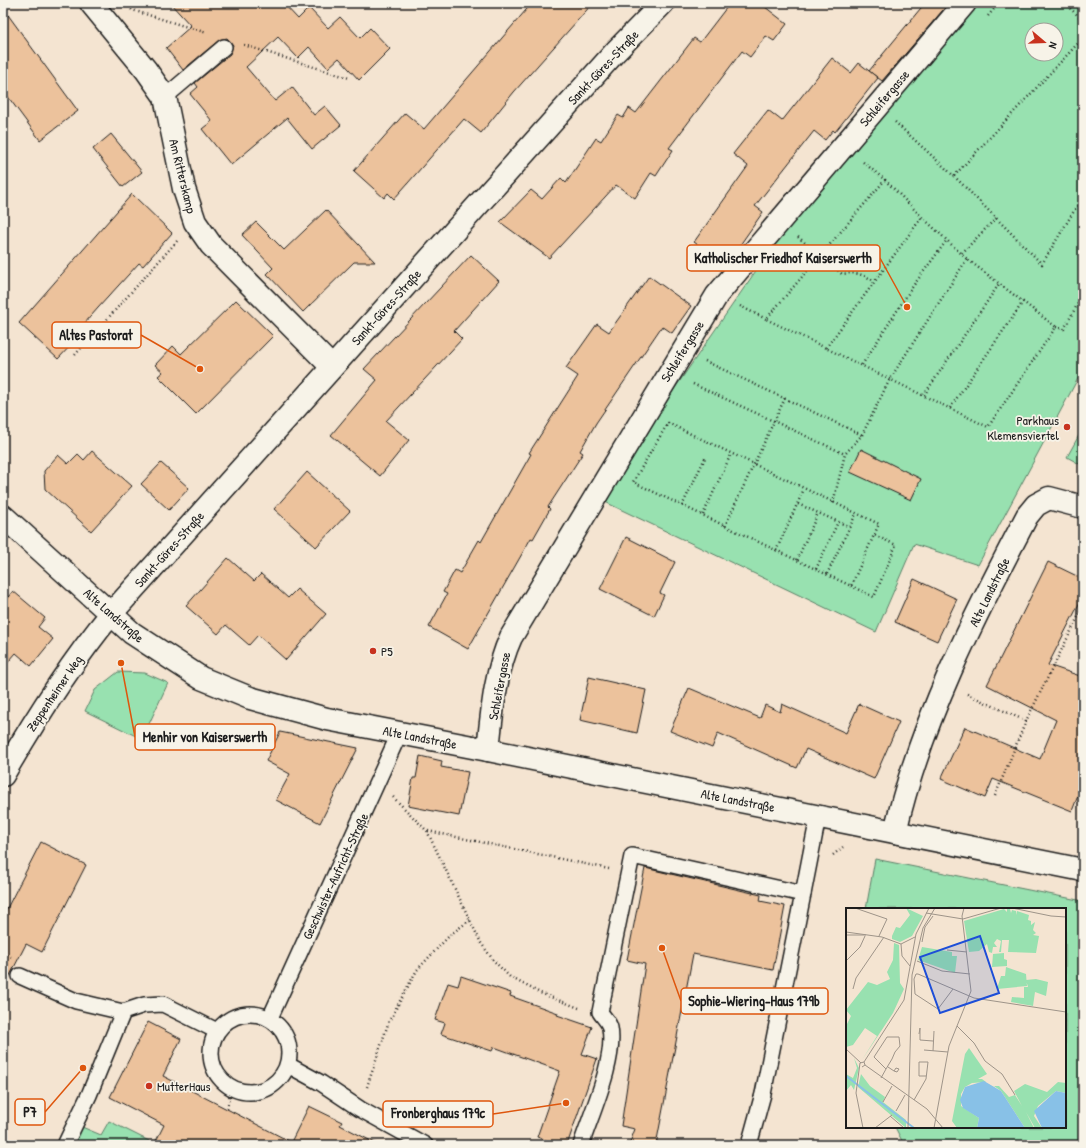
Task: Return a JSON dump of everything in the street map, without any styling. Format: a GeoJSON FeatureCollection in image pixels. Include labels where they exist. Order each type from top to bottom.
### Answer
{"type":"FeatureCollection","features":[{"type":"Feature","properties":{"kind":"street","name":"Am Ritterskamp"},"geometry":{"type":"LineString","coordinates":[[91,3],[146,70],[165,97],[184,189],[195,222],[211,245],[332,367]]}},
{"type":"Feature","properties":{"kind":"street","name":"Sankt-Göres-Straße"},"geometry":{"type":"LineString","coordinates":[[111,614],[616,51],[663,3]]}},
{"type":"Feature","properties":{"kind":"street","name":"Schleifergasse"},"geometry":{"type":"LineString","coordinates":[[488,750],[493,704],[501,662],[511,637],[717,295],[965,3]]}},
{"type":"Feature","properties":{"kind":"street","name":"Alte Landstraße"},"geometry":{"type":"LineString","coordinates":[[895,832],[916,758],[945,684],[987,593],[1027,516],[1036,505],[1049,498],[1083,508]]}},
{"type":"Feature","properties":{"kind":"street","name":"Alte Landstraße"},"geometry":{"type":"LineString","coordinates":[[3,516],[132,633],[152,648],[201,678],[228,690],[327,719],[1083,870]]}},
{"type":"Feature","properties":{"kind":"street","name":"Zeppenheimer Weg"},"geometry":{"type":"LineString","coordinates":[[3,775],[29,729],[57,686],[86,644],[111,614]]}},
{"type":"Feature","properties":{"kind":"lane"},"geometry":{"type":"LineString","coordinates":[[165,97],[224,48]]}},
{"type":"Feature","properties":{"kind":"lane","name":"Geschwister-Aufricht-Straße"},"geometry":{"type":"LineString","coordinates":[[270,1018],[399,734]]}},
{"type":"Feature","properties":{"kind":"lane"},"geometry":{"type":"LineString","coordinates":[[749,1145],[763,1094],[818,816]]}},
{"type":"Feature","properties":{"kind":"lane"},"geometry":{"type":"LineString","coordinates":[[581,1145],[606,1071],[611,1047],[610,1026],[600,1012],[632,856],[803,894]]}},
{"type":"Feature","properties":{"kind":"lane"},"geometry":{"type":"LineString","coordinates":[[20,976],[76,1001],[123,1012],[144,1005],[163,1004],[217,1030]]}},
{"type":"Feature","properties":{"kind":"lane"},"geometry":{"type":"LineString","coordinates":[[65,1145],[123,1012]]}},
{"type":"Feature","properties":{"kind":"lane"},"geometry":{"type":"LineString","coordinates":[[241,1014],[259,1014],[270,1018],[280,1027],[287,1039],[290,1052],[288,1065],[279,1080],[265,1090],[242,1092],[231,1088],[220,1080],[210,1056],[212,1042],[217,1030],[225,1022],[241,1014]]}},
{"type":"Feature","properties":{"kind":"lane"},"geometry":{"type":"LineString","coordinates":[[288,1065],[321,1082],[360,1109],[425,1145]]}},
{"type":"Feature","properties":{"kind":"path"},"geometry":{"type":"LineString","coordinates":[[983,21],[999,3]]}},
{"type":"Feature","properties":{"kind":"path"},"geometry":{"type":"LineString","coordinates":[[1064,3],[1083,20]]}},
{"type":"Feature","properties":{"kind":"path"},"geometry":{"type":"LineString","coordinates":[[954,176],[1083,38]]}},
{"type":"Feature","properties":{"kind":"path"},"geometry":{"type":"LineString","coordinates":[[899,116],[894,121],[954,176],[1042,264],[1083,196]]}},
{"type":"Feature","properties":{"kind":"path"},"geometry":{"type":"LineString","coordinates":[[1056,327],[988,427],[766,319],[885,180],[967,259],[1056,327],[1064,329],[1083,294]]}},
{"type":"Feature","properties":{"kind":"path"},"geometry":{"type":"LineString","coordinates":[[826,348],[922,217]]}},
{"type":"Feature","properties":{"kind":"path"},"geometry":{"type":"LineString","coordinates":[[962,253],[996,218]]}},
{"type":"Feature","properties":{"kind":"path"},"geometry":{"type":"LineString","coordinates":[[75,355],[195,222]]}},
{"type":"Feature","properties":{"kind":"path"},"geometry":{"type":"LineString","coordinates":[[797,236],[842,274],[852,272],[862,274],[874,281]]}},
{"type":"Feature","properties":{"kind":"path"},"geometry":{"type":"LineString","coordinates":[[862,365],[913,286],[947,240]]}},
{"type":"Feature","properties":{"kind":"path"},"geometry":{"type":"LineString","coordinates":[[833,503],[845,454],[862,435],[890,379],[967,259]]}},
{"type":"Feature","properties":{"kind":"path"},"geometry":{"type":"LineString","coordinates":[[924,395],[999,284]]}},
{"type":"Feature","properties":{"kind":"path"},"geometry":{"type":"LineString","coordinates":[[950,408],[1023,302]]}},
{"type":"Feature","properties":{"kind":"path"},"geometry":{"type":"LineString","coordinates":[[700,359],[862,435]]}},
{"type":"Feature","properties":{"kind":"path"},"geometry":{"type":"LineString","coordinates":[[689,382],[845,454]]}},
{"type":"Feature","properties":{"kind":"path"},"geometry":{"type":"LineString","coordinates":[[725,526],[785,398]]}},
{"type":"Feature","properties":{"kind":"path"},"geometry":{"type":"LineString","coordinates":[[671,416],[633,482],[874,597],[896,545],[874,535]]}},
{"type":"Feature","properties":{"kind":"path"},"geometry":{"type":"LineString","coordinates":[[668,423],[879,524],[852,586]]}},
{"type":"Feature","properties":{"kind":"path"},"geometry":{"type":"LineString","coordinates":[[703,516],[731,454]]}},
{"type":"Feature","properties":{"kind":"path"},"geometry":{"type":"LineString","coordinates":[[682,506],[705,458]]}},
{"type":"Feature","properties":{"kind":"path"},"geometry":{"type":"LineString","coordinates":[[776,551],[804,489]]}},
{"type":"Feature","properties":{"kind":"path"},"geometry":{"type":"LineString","coordinates":[[798,504],[850,527]]}},
{"type":"Feature","properties":{"kind":"path"},"geometry":{"type":"LineString","coordinates":[[796,560],[818,513]]}},
{"type":"Feature","properties":{"kind":"path"},"geometry":{"type":"LineString","coordinates":[[827,574],[856,514]]}},
{"type":"Feature","properties":{"kind":"path"},"geometry":{"type":"LineString","coordinates":[[816,569],[838,522]]}},
{"type":"Feature","properties":{"kind":"path"},"geometry":{"type":"LineString","coordinates":[[995,796],[1026,721],[1083,607]]}},
{"type":"Feature","properties":{"kind":"path"},"geometry":{"type":"LineString","coordinates":[[945,684],[1026,721]]}},
{"type":"Feature","properties":{"kind":"path"},"geometry":{"type":"LineString","coordinates":[[378,783],[427,831],[481,943],[510,977],[540,993],[571,1006],[600,1012]]}},
{"type":"Feature","properties":{"kind":"path"},"geometry":{"type":"LineString","coordinates":[[810,859],[823,862],[849,842],[852,824]]}},
{"type":"Feature","properties":{"kind":"path"},"geometry":{"type":"LineString","coordinates":[[427,831],[629,873]]}},
{"type":"Feature","properties":{"kind":"path"},"geometry":{"type":"LineString","coordinates":[[360,1109],[390,1021],[417,970],[451,934],[470,920]]}},
{"type":"Feature","properties":{"kind":"path"},"geometry":{"type":"LineString","coordinates":[[227,1109],[231,1088]]}},
{"type":"Feature","properties":{"kind":"green space"},"geometry":{"type":"Polygon","coordinates":[[[980,3],[1083,3],[1083,369],[978,565],[914,544],[876,632],[603,501],[675,388],[773,246],[980,3]]]}},
{"type":"Feature","properties":{"kind":"green space"},"geometry":{"type":"Polygon","coordinates":[[[1083,428],[1083,466],[1067,457],[1083,428]]]}},
{"type":"Feature","properties":{"kind":"green space"},"geometry":{"type":"Polygon","coordinates":[[[118,672],[145,673],[168,683],[142,739],[85,711],[95,690],[118,672]]]}},
{"type":"Feature","properties":{"kind":"green space"},"geometry":{"type":"Polygon","coordinates":[[[875,859],[1083,901],[1083,1145],[904,1145],[896,1128],[1066,1128],[1066,908],[866,908],[875,859]]]}},
{"type":"Feature","properties":{"kind":"green space"},"geometry":{"type":"Polygon","coordinates":[[[109,1121],[149,1141],[148,1145],[74,1145],[82,1127],[101,1135],[109,1121]]]}},
{"type":"Feature","properties":{"kind":"building"},"geometry":{"type":"Polygon","coordinates":[[[170,3],[283,3],[298,19],[309,8],[328,28],[340,17],[360,38],[370,28],[390,49],[359,80],[339,58],[328,68],[309,47],[298,58],[278,37],[246,67],[275,101],[292,87],[314,115],[325,106],[341,125],[312,149],[287,118],[231,165],[202,129],[212,121],[190,94],[198,87],[195,83],[230,54],[233,45],[227,38],[219,40],[183,70],[166,48],[191,26],[170,3]]]}},
{"type":"Feature","properties":{"kind":"building"},"geometry":{"type":"Polygon","coordinates":[[[532,3],[593,3],[514,92],[481,133],[464,119],[394,199],[388,193],[384,198],[354,171],[405,113],[424,129],[532,3]]]}},
{"type":"Feature","properties":{"kind":"building"},"geometry":{"type":"Polygon","coordinates":[[[730,3],[760,3],[787,24],[774,41],[766,36],[750,57],[742,51],[669,148],[673,150],[656,176],[651,173],[635,198],[616,185],[549,258],[500,222],[531,190],[542,199],[561,178],[566,183],[596,138],[601,141],[618,115],[623,118],[629,108],[636,113],[694,38],[700,42],[730,3]]]}},
{"type":"Feature","properties":{"kind":"building"},"geometry":{"type":"Polygon","coordinates":[[[925,3],[949,3],[882,81],[869,71],[925,3]]]}},
{"type":"Feature","properties":{"kind":"building"},"geometry":{"type":"Polygon","coordinates":[[[3,8],[78,111],[40,140],[3,90],[3,8]]]}},
{"type":"Feature","properties":{"kind":"building"},"geometry":{"type":"Polygon","coordinates":[[[832,58],[851,73],[859,63],[878,78],[835,132],[833,130],[825,140],[814,131],[755,206],[763,212],[726,265],[694,242],[748,166],[733,154],[768,110],[782,121],[832,58]]]}},
{"type":"Feature","properties":{"kind":"building"},"geometry":{"type":"Polygon","coordinates":[[[111,134],[142,172],[123,187],[93,149],[111,134]]]}},
{"type":"Feature","properties":{"kind":"building"},"geometry":{"type":"Polygon","coordinates":[[[132,194],[172,233],[143,266],[139,263],[98,308],[84,324],[88,327],[58,359],[19,323],[132,194]]]}},
{"type":"Feature","properties":{"kind":"building"},"geometry":{"type":"Polygon","coordinates":[[[326,210],[375,262],[354,262],[303,312],[267,274],[273,268],[242,235],[256,222],[284,250],[326,210]]]}},
{"type":"Feature","properties":{"kind":"building"},"geometry":{"type":"Polygon","coordinates":[[[471,255],[499,281],[454,331],[462,339],[386,421],[409,440],[380,476],[331,435],[377,380],[364,369],[471,255]]]}},
{"type":"Feature","properties":{"kind":"building"},"geometry":{"type":"Polygon","coordinates":[[[649,276],[691,306],[672,333],[662,326],[596,423],[580,451],[583,453],[548,507],[550,509],[533,539],[531,538],[468,649],[429,627],[447,594],[443,592],[455,570],[460,573],[479,540],[481,542],[531,454],[529,453],[578,376],[566,368],[597,324],[609,332],[649,276]]]}},
{"type":"Feature","properties":{"kind":"building"},"geometry":{"type":"Polygon","coordinates":[[[236,300],[273,336],[196,414],[158,376],[163,372],[155,365],[173,346],[181,354],[236,300]]]}},
{"type":"Feature","properties":{"kind":"building"},"geometry":{"type":"Polygon","coordinates":[[[861,449],[921,479],[911,500],[850,472],[861,449]]]}},
{"type":"Feature","properties":{"kind":"building"},"geometry":{"type":"Polygon","coordinates":[[[92,451],[132,486],[91,531],[45,489],[44,471],[58,455],[68,464],[78,454],[84,460],[92,451]]]}},
{"type":"Feature","properties":{"kind":"building"},"geometry":{"type":"Polygon","coordinates":[[[161,463],[189,488],[169,510],[141,484],[161,463]]]}},
{"type":"Feature","properties":{"kind":"building"},"geometry":{"type":"Polygon","coordinates":[[[307,472],[350,511],[316,547],[274,509],[307,472]]]}},
{"type":"Feature","properties":{"kind":"building"},"geometry":{"type":"Polygon","coordinates":[[[626,537],[675,562],[660,593],[664,595],[654,616],[600,589],[626,537]]]}},
{"type":"Feature","properties":{"kind":"building"},"geometry":{"type":"Polygon","coordinates":[[[228,558],[254,581],[261,574],[288,598],[297,589],[326,614],[286,660],[258,635],[249,645],[226,625],[218,634],[186,606],[228,558]]]}},
{"type":"Feature","properties":{"kind":"building"},"geometry":{"type":"Polygon","coordinates":[[[1048,562],[1083,579],[1083,596],[1048,665],[1083,677],[1083,783],[1072,811],[993,779],[985,798],[941,779],[965,727],[1040,759],[1056,720],[987,685],[1048,562]]]}},
{"type":"Feature","properties":{"kind":"building"},"geometry":{"type":"Polygon","coordinates":[[[914,579],[957,599],[937,641],[895,622],[914,579]]]}},
{"type":"Feature","properties":{"kind":"building"},"geometry":{"type":"Polygon","coordinates":[[[13,591],[45,618],[38,627],[53,639],[31,666],[16,653],[3,668],[3,603],[13,591]]]}},
{"type":"Feature","properties":{"kind":"building"},"geometry":{"type":"Polygon","coordinates":[[[589,677],[646,690],[637,733],[580,720],[589,677]]]}},
{"type":"Feature","properties":{"kind":"building"},"geometry":{"type":"Polygon","coordinates":[[[689,688],[760,718],[765,705],[780,712],[782,704],[846,733],[859,704],[899,722],[874,779],[806,749],[797,768],[718,733],[712,748],[670,731],[689,688]]]}},
{"type":"Feature","properties":{"kind":"building"},"geometry":{"type":"Polygon","coordinates":[[[280,732],[358,748],[320,823],[276,800],[290,774],[266,761],[280,732]]]}},
{"type":"Feature","properties":{"kind":"building"},"geometry":{"type":"Polygon","coordinates":[[[420,756],[442,761],[441,767],[468,772],[459,816],[408,806],[413,778],[416,778],[420,756]]]}},
{"type":"Feature","properties":{"kind":"building"},"geometry":{"type":"Polygon","coordinates":[[[41,842],[86,865],[42,952],[26,944],[3,989],[3,916],[41,842]]]}},
{"type":"Feature","properties":{"kind":"building"},"geometry":{"type":"Polygon","coordinates":[[[645,868],[761,895],[760,901],[785,906],[773,970],[693,954],[656,1145],[629,1145],[635,1129],[621,1126],[645,964],[627,960],[645,868]]]}},
{"type":"Feature","properties":{"kind":"building"},"geometry":{"type":"Polygon","coordinates":[[[461,976],[511,993],[510,996],[592,1027],[582,1054],[597,1059],[567,1145],[559,1145],[537,1137],[560,1071],[494,1047],[492,1051],[441,1034],[445,1023],[435,1020],[448,983],[458,986],[461,976]]]}},
{"type":"Feature","properties":{"kind":"building","name":"MutterHaus"},"geometry":{"type":"Polygon","coordinates":[[[148,1022],[181,1039],[163,1076],[291,1142],[309,1106],[342,1122],[340,1125],[379,1145],[154,1145],[164,1125],[110,1097],[148,1022]]]}},
{"type":"Feature","properties":{"kind":"place","name":"Katholischer Friedhof Kaiserswerth"},"geometry":{"type":"Point","coordinates":[907,307]}},
{"type":"Feature","properties":{"kind":"place","name":"Altes Pastorat"},"geometry":{"type":"Point","coordinates":[200,369]}},
{"type":"Feature","properties":{"kind":"place","name":"Parkhaus Klemensviertel"},"geometry":{"type":"Point","coordinates":[1067,427]}},
{"type":"Feature","properties":{"kind":"place","name":"P5"},"geometry":{"type":"Point","coordinates":[373,651]}},
{"type":"Feature","properties":{"kind":"place","name":"Menhir von Kaiserswerth"},"geometry":{"type":"Point","coordinates":[121,663]}},
{"type":"Feature","properties":{"kind":"place","name":"Sophie-Wiering-Haus 179b"},"geometry":{"type":"Point","coordinates":[662,948]}},
{"type":"Feature","properties":{"kind":"place","name":"P7"},"geometry":{"type":"Point","coordinates":[83,1068]}},
{"type":"Feature","properties":{"kind":"place","name":"MutterHaus"},"geometry":{"type":"Point","coordinates":[149,1086]}},
{"type":"Feature","properties":{"kind":"place","name":"Fronberghaus 179c"},"geometry":{"type":"Point","coordinates":[566,1103]}}]}
